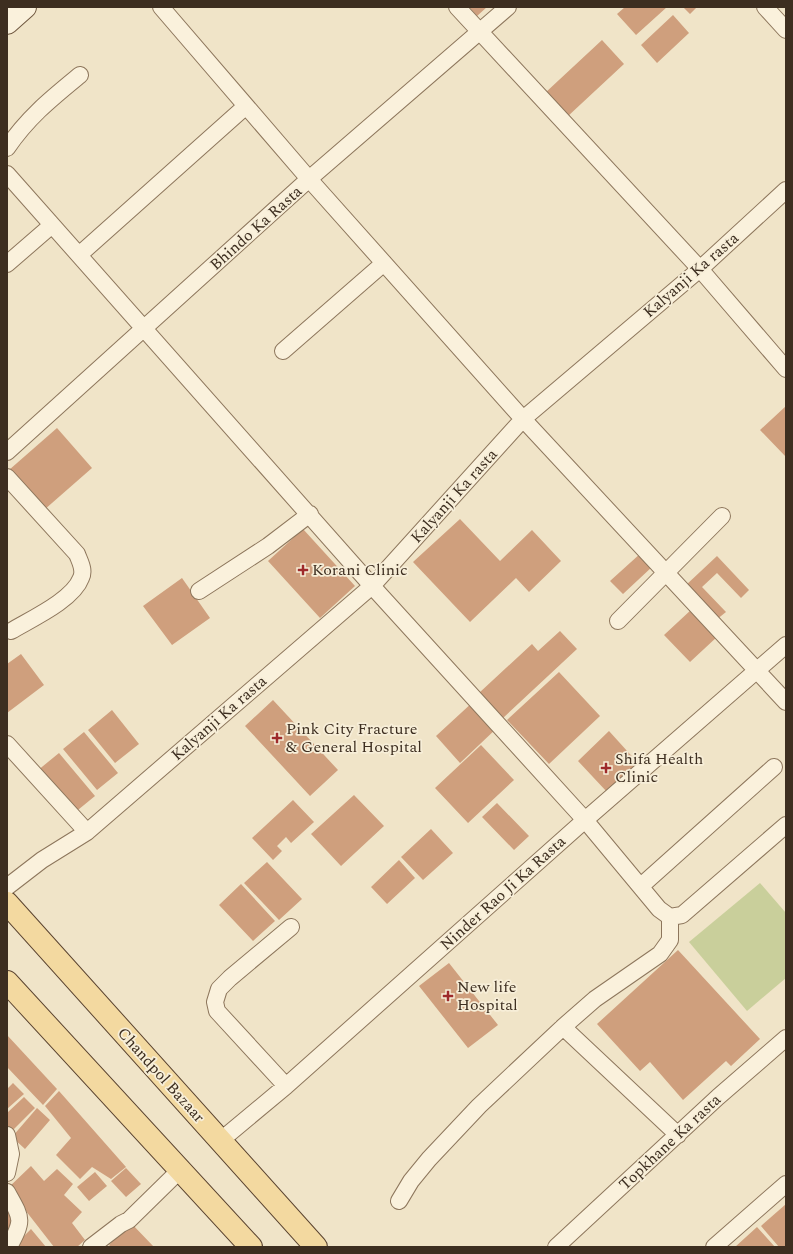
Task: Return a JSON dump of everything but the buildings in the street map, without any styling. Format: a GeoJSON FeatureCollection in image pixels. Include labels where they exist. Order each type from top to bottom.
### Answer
{"type":"FeatureCollection","features":[{"type":"Feature","properties":{"kind":"main road","name":"Chandpol Bazaar"},"geometry":{"type":"LineString","coordinates":[[7,902],[316,1247]]}},
{"type":"Feature","properties":{"kind":"main road"},"geometry":{"type":"LineString","coordinates":[[7,982],[179,1171],[251,1247]]}},
{"type":"Feature","properties":{"kind":"street"},"geometry":{"type":"LineString","coordinates":[[7,23],[25,7]]}},
{"type":"Feature","properties":{"kind":"street"},"geometry":{"type":"LineString","coordinates":[[161,7],[309,179],[524,419],[786,702]]}},
{"type":"Feature","properties":{"kind":"street"},"geometry":{"type":"LineString","coordinates":[[457,7],[700,269],[786,369]]}},
{"type":"Feature","properties":{"kind":"street","name":"Bhindo Ka Rasta"},"geometry":{"type":"LineString","coordinates":[[7,452],[309,179],[508,7]]}},
{"type":"Feature","properties":{"kind":"street"},"geometry":{"type":"LineString","coordinates":[[765,7],[786,30]]}},
{"type":"Feature","properties":{"kind":"street"},"geometry":{"type":"LineString","coordinates":[[7,148],[22,126],[42,106],[80,75]]}},
{"type":"Feature","properties":{"kind":"street"},"geometry":{"type":"LineString","coordinates":[[78,255],[246,106]]}},
{"type":"Feature","properties":{"kind":"street"},"geometry":{"type":"LineString","coordinates":[[7,174],[310,514],[372,586],[585,820],[659,909],[670,918]]}},
{"type":"Feature","properties":{"kind":"street","name":"Kalyanji Ka rasta"},"geometry":{"type":"LineString","coordinates":[[7,887],[42,860],[87,832],[145,780],[372,586],[524,419],[700,269],[786,190]]}},
{"type":"Feature","properties":{"kind":"street"},"geometry":{"type":"LineString","coordinates":[[7,264],[52,225]]}},
{"type":"Feature","properties":{"kind":"street"},"geometry":{"type":"LineString","coordinates":[[283,351],[384,263]]}},
{"type":"Feature","properties":{"kind":"street"},"geometry":{"type":"LineString","coordinates":[[7,477],[77,554],[82,567],[82,578],[69,595],[11,631]]}},
{"type":"Feature","properties":{"kind":"street"},"geometry":{"type":"LineString","coordinates":[[199,591],[268,546],[310,514]]}},
{"type":"Feature","properties":{"kind":"street"},"geometry":{"type":"LineString","coordinates":[[618,622],[722,516]]}},
{"type":"Feature","properties":{"kind":"street","name":"Ninder Rao Ji Ka Rasta"},"geometry":{"type":"LineString","coordinates":[[220,1141],[286,1086],[585,820],[786,645]]}},
{"type":"Feature","properties":{"kind":"street"},"geometry":{"type":"LineString","coordinates":[[7,744],[87,832]]}},
{"type":"Feature","properties":{"kind":"street"},"geometry":{"type":"LineString","coordinates":[[640,886],[774,767]]}},
{"type":"Feature","properties":{"kind":"street"},"geometry":{"type":"LineString","coordinates":[[670,918],[682,915],[786,825]]}},
{"type":"Feature","properties":{"kind":"street"},"geometry":{"type":"LineString","coordinates":[[399,1201],[411,1181],[429,1159],[479,1106],[563,1027],[596,999],[660,954],[670,940],[670,918]]}},
{"type":"Feature","properties":{"kind":"street"},"geometry":{"type":"LineString","coordinates":[[286,1086],[217,1010],[216,1002],[219,989],[291,927]]}},
{"type":"Feature","properties":{"kind":"street"},"geometry":{"type":"LineString","coordinates":[[563,1027],[678,1134]]}},
{"type":"Feature","properties":{"kind":"street","name":"Topkhane Ka rasta"},"geometry":{"type":"LineString","coordinates":[[556,1247],[678,1134],[786,1038]]}},
{"type":"Feature","properties":{"kind":"street"},"geometry":{"type":"LineString","coordinates":[[7,1135],[11,1154],[7,1173]]}},
{"type":"Feature","properties":{"kind":"street"},"geometry":{"type":"LineString","coordinates":[[92,1247],[121,1224],[129,1220],[179,1171]]}},
{"type":"Feature","properties":{"kind":"street"},"geometry":{"type":"LineString","coordinates":[[714,1247],[786,1184]]}},
{"type":"Feature","properties":{"kind":"street"},"geometry":{"type":"LineString","coordinates":[[7,1192],[21,1221],[9,1247]]}},
{"type":"Feature","properties":{"kind":"green space"},"geometry":{"type":"Polygon","coordinates":[[[760,883],[786,913],[786,978],[747,1011],[689,942],[760,883]]]}},
{"type":"Feature","properties":{"kind":"place","name":"Korani Clinic"},"geometry":{"type":"Point","coordinates":[303,570]}},
{"type":"Feature","properties":{"kind":"place","name":"Pink City Fracture & General Hospital"},"geometry":{"type":"Point","coordinates":[277,738]}},
{"type":"Feature","properties":{"kind":"place","name":"Shifa Health Clinic"},"geometry":{"type":"Point","coordinates":[606,768]}},
{"type":"Feature","properties":{"kind":"place","name":"New life Hospital"},"geometry":{"type":"Point","coordinates":[448,996]}}]}
